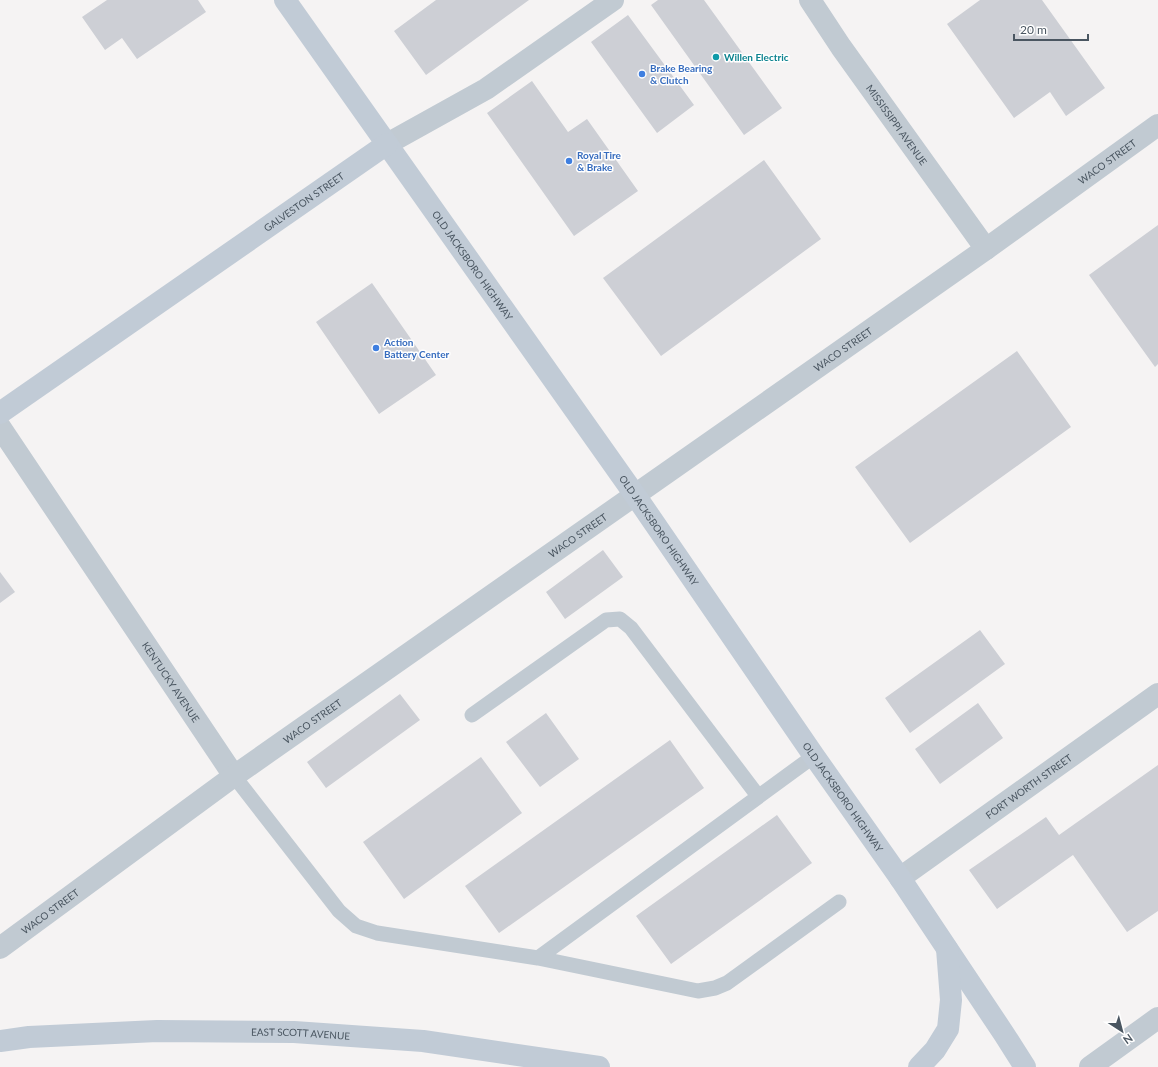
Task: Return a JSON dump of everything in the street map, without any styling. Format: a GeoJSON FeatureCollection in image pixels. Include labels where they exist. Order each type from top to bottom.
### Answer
{"type":"FeatureCollection","features":[{"type":"Feature","properties":{"kind":"main road","name":"OLD JACKSBORO HIGHWAY"},"geometry":{"type":"LineString","coordinates":[[285,0],[635,495],[814,756],[900,878],[1025,1067]]}},
{"type":"Feature","properties":{"kind":"main road","name":"GALVESTON STREET"},"geometry":{"type":"LineString","coordinates":[[0,413],[387,144]]}},
{"type":"Feature","properties":{"kind":"main road"},"geometry":{"type":"LineString","coordinates":[[919,1067],[935,1050],[948,1029],[952,1000],[947,948]]}},
{"type":"Feature","properties":{"kind":"main road","name":"EAST SCOTT AVENUE"},"geometry":{"type":"LineString","coordinates":[[0,1041],[157,1031],[294,1032],[423,1041],[562,1064],[599,1067]]}},
{"type":"Feature","properties":{"kind":"street","name":"GALVESTON STREET"},"geometry":{"type":"LineString","coordinates":[[387,144],[486,89],[613,0]]}},
{"type":"Feature","properties":{"kind":"street","name":"MISSISSIPPI AVENUE"},"geometry":{"type":"LineString","coordinates":[[810,0],[841,47],[986,249]]}},
{"type":"Feature","properties":{"kind":"street","name":"WACO STREET"},"geometry":{"type":"LineString","coordinates":[[0,948],[234,776],[986,249],[1158,125]]}},
{"type":"Feature","properties":{"kind":"street","name":"KENTUCKY AVENUE"},"geometry":{"type":"LineString","coordinates":[[0,427],[234,776]]}},
{"type":"Feature","properties":{"kind":"street","name":"FORT WORTH STREET"},"geometry":{"type":"LineString","coordinates":[[900,878],[1158,694]]}},
{"type":"Feature","properties":{"kind":"street"},"geometry":{"type":"LineString","coordinates":[[1090,1067],[1158,1018]]}},
{"type":"Feature","properties":{"kind":"lane"},"geometry":{"type":"LineString","coordinates":[[472,715],[606,620],[620,619],[631,628],[758,796]]}},
{"type":"Feature","properties":{"kind":"lane"},"geometry":{"type":"LineString","coordinates":[[538,958],[814,756]]}},
{"type":"Feature","properties":{"kind":"lane","name":"KENTUCKY AVENUE"},"geometry":{"type":"LineString","coordinates":[[234,776],[340,911],[356,926],[377,933],[538,958]]}},
{"type":"Feature","properties":{"kind":"lane"},"geometry":{"type":"LineString","coordinates":[[538,958],[698,991],[715,988],[727,983],[839,902]]}},
{"type":"Feature","properties":{"kind":"building"},"geometry":{"type":"Polygon","coordinates":[[[107,0],[198,0],[206,12],[137,59],[122,38],[105,50],[82,17],[107,0]]]}},
{"type":"Feature","properties":{"kind":"building"},"geometry":{"type":"Polygon","coordinates":[[[436,0],[529,0],[426,75],[394,31],[436,0]]]}},
{"type":"Feature","properties":{"kind":"building","name":"Willen Electric"},"geometry":{"type":"Polygon","coordinates":[[[658,0],[704,0],[782,108],[744,135],[651,5],[658,0]]]}},
{"type":"Feature","properties":{"kind":"building"},"geometry":{"type":"Polygon","coordinates":[[[980,0],[1042,0],[1105,88],[1066,116],[1050,92],[1014,118],[947,24],[980,0]]]}},
{"type":"Feature","properties":{"kind":"building","name":"Brake Bearing & Clutch"},"geometry":{"type":"Polygon","coordinates":[[[628,15],[694,105],[657,133],[591,42],[628,15]]]}},
{"type":"Feature","properties":{"kind":"building","name":"Royal Tire & Brake"},"geometry":{"type":"Polygon","coordinates":[[[532,81],[568,132],[587,119],[638,191],[574,236],[487,113],[532,81]]]}},
{"type":"Feature","properties":{"kind":"building"},"geometry":{"type":"Polygon","coordinates":[[[764,160],[821,239],[661,356],[603,278],[764,160]]]}},
{"type":"Feature","properties":{"kind":"building"},"geometry":{"type":"Polygon","coordinates":[[[1158,225],[1158,364],[1155,367],[1089,275],[1158,225]]]}},
{"type":"Feature","properties":{"kind":"building","name":"Action Battery Center"},"geometry":{"type":"Polygon","coordinates":[[[372,283],[436,375],[379,414],[316,322],[372,283]]]}},
{"type":"Feature","properties":{"kind":"building"},"geometry":{"type":"Polygon","coordinates":[[[1017,351],[1071,427],[910,543],[855,467],[1017,351]]]}},
{"type":"Feature","properties":{"kind":"building"},"geometry":{"type":"Polygon","coordinates":[[[603,550],[623,577],[565,619],[546,592],[603,550]]]}},
{"type":"Feature","properties":{"kind":"building"},"geometry":{"type":"Polygon","coordinates":[[[0,572],[15,592],[0,603],[0,572]]]}},
{"type":"Feature","properties":{"kind":"building"},"geometry":{"type":"Polygon","coordinates":[[[980,630],[1005,664],[910,733],[885,698],[980,630]]]}},
{"type":"Feature","properties":{"kind":"building"},"geometry":{"type":"Polygon","coordinates":[[[400,694],[420,720],[326,788],[307,762],[400,694]]]}},
{"type":"Feature","properties":{"kind":"building"},"geometry":{"type":"Polygon","coordinates":[[[978,703],[1003,738],[940,784],[915,749],[978,703]]]}},
{"type":"Feature","properties":{"kind":"building"},"geometry":{"type":"Polygon","coordinates":[[[546,713],[579,759],[540,787],[506,742],[546,713]]]}},
{"type":"Feature","properties":{"kind":"building"},"geometry":{"type":"Polygon","coordinates":[[[670,740],[704,788],[499,933],[465,886],[670,740]]]}},
{"type":"Feature","properties":{"kind":"building"},"geometry":{"type":"Polygon","coordinates":[[[481,757],[522,813],[404,899],[363,842],[481,757]]]}},
{"type":"Feature","properties":{"kind":"building"},"geometry":{"type":"Polygon","coordinates":[[[1158,765],[1158,911],[1127,932],[1073,855],[997,909],[969,870],[1046,817],[1059,835],[1158,765]]]}},
{"type":"Feature","properties":{"kind":"building"},"geometry":{"type":"Polygon","coordinates":[[[777,815],[812,863],[671,964],[636,916],[777,815]]]}},
{"type":"Feature","properties":{"kind":"place","name":"Willen Electric"},"geometry":{"type":"Point","coordinates":[716,57]}},
{"type":"Feature","properties":{"kind":"place","name":"Brake Bearing & Clutch"},"geometry":{"type":"Point","coordinates":[642,74]}},
{"type":"Feature","properties":{"kind":"place","name":"Royal Tire & Brake"},"geometry":{"type":"Point","coordinates":[569,161]}},
{"type":"Feature","properties":{"kind":"place","name":"Action Battery Center"},"geometry":{"type":"Point","coordinates":[376,348]}}]}
